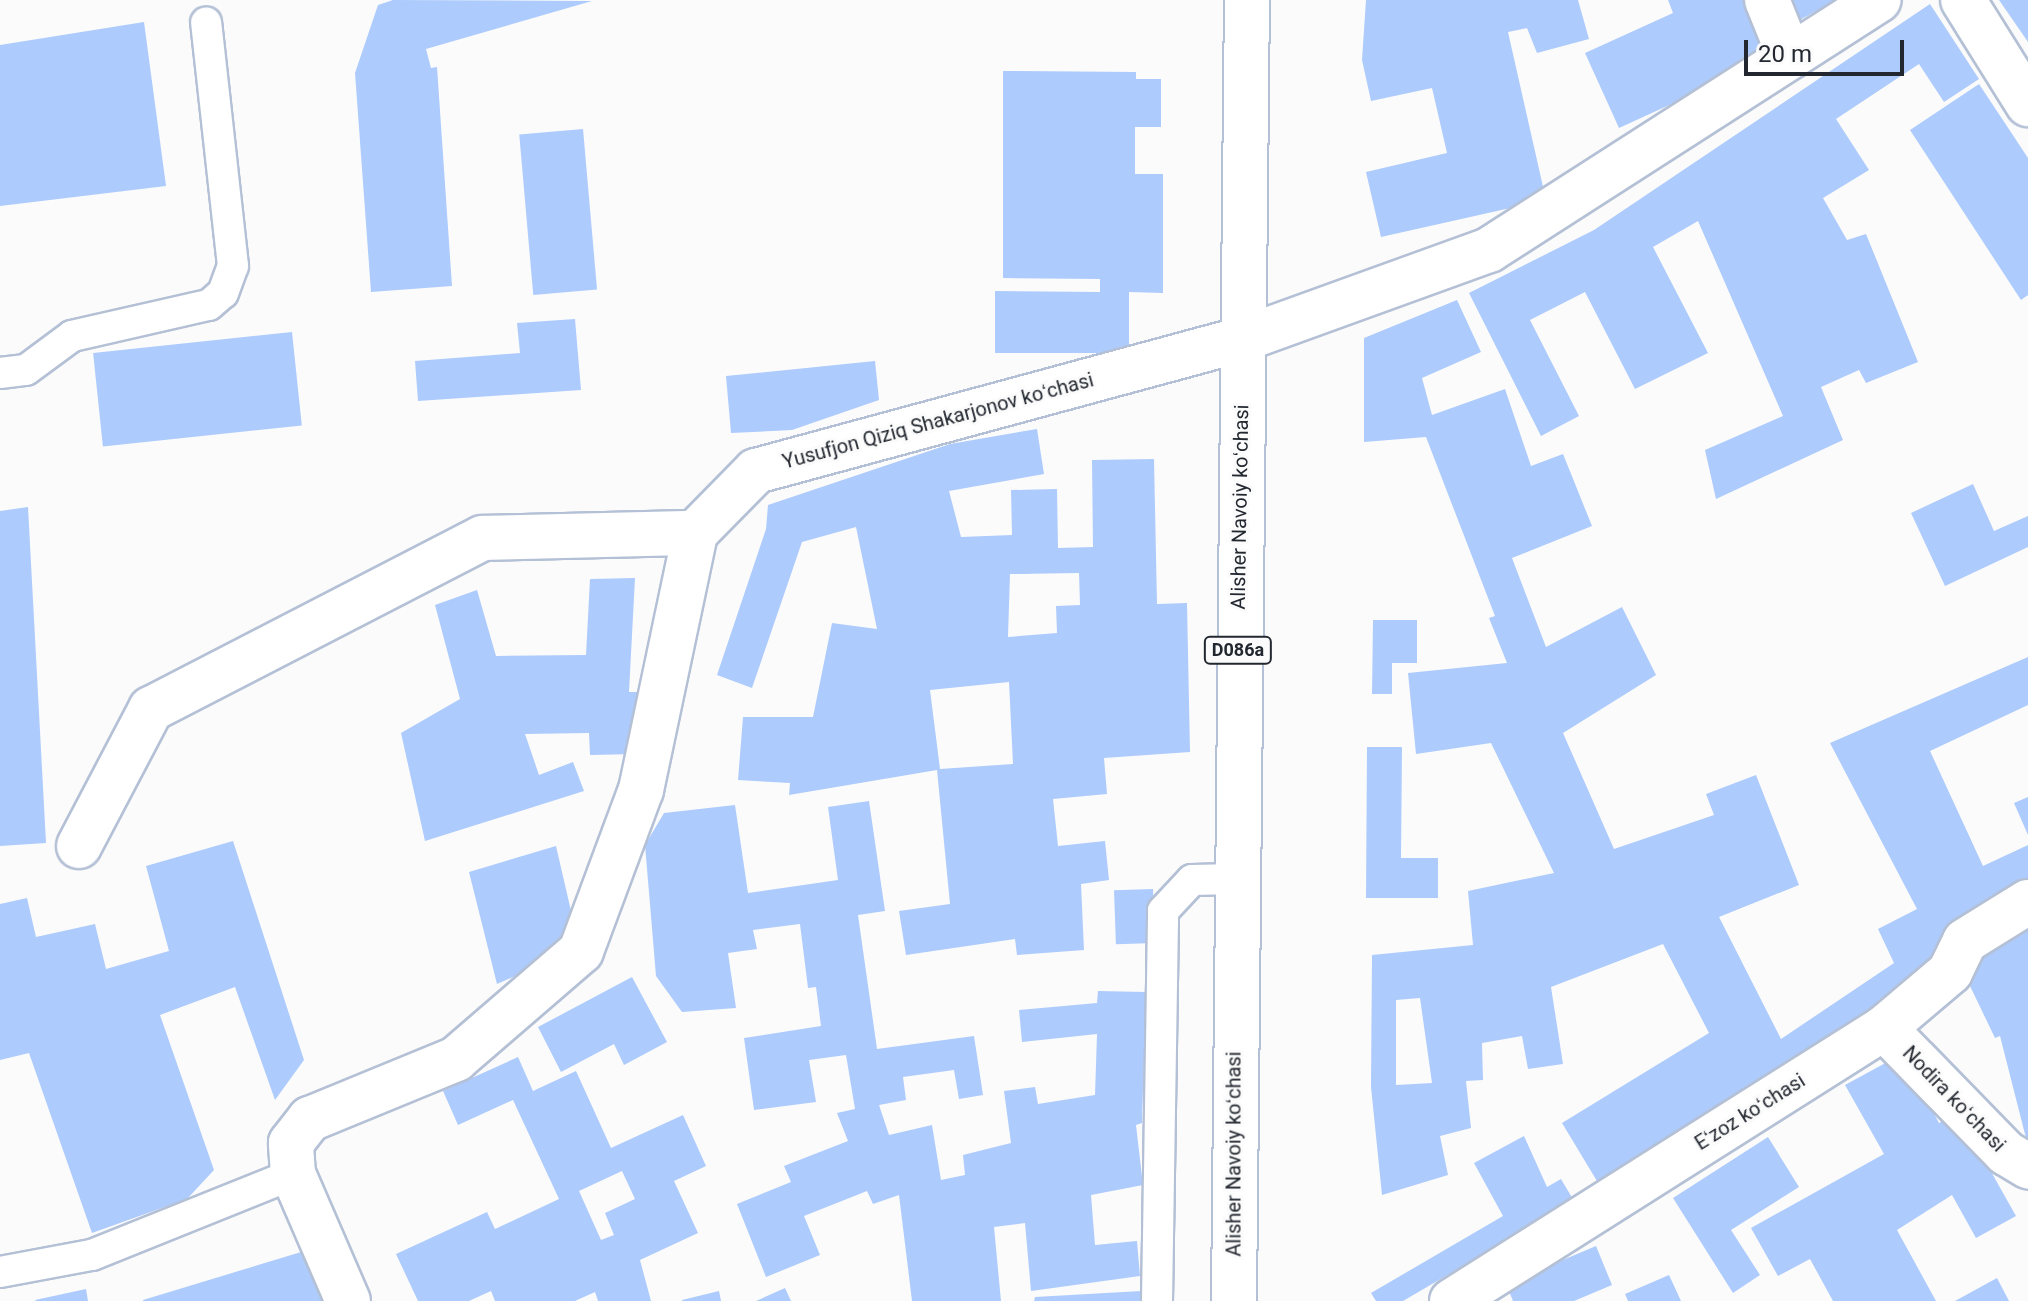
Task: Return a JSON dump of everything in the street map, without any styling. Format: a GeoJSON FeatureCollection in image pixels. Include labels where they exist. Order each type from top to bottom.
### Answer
{"type":"FeatureCollection","features":[{"type":"Feature","properties":{"kind":"street","name":"Alisher Navoiy koʻchasi"},"geometry":{"type":"LineString","coordinates":[[1234,1301],[1235,879],[1247,0]]}},
{"type":"Feature","properties":{"kind":"street"},"geometry":{"type":"LineString","coordinates":[[1767,0],[1790,57]]}},
{"type":"Feature","properties":{"kind":"street","name":"Yusufjon Qiziq Shakarjonov koʻchasi"},"geometry":{"type":"LineString","coordinates":[[695,533],[756,471],[1243,339],[1489,250],[1879,0]]}},
{"type":"Feature","properties":{"kind":"street"},"geometry":{"type":"LineString","coordinates":[[1963,0],[2028,104]]}},
{"type":"Feature","properties":{"kind":"street"},"geometry":{"type":"LineString","coordinates":[[79,846],[151,709],[469,545],[483,538],[695,533],[641,790],[581,951],[456,1059],[310,1119],[291,1143],[293,1174],[348,1301]]}},
{"type":"Feature","properties":{"kind":"street","name":"Eʻzoz koʻchasi"},"geometry":{"type":"LineString","coordinates":[[1452,1301],[1884,1028],[1950,972],[1965,941],[2028,902]]}},
{"type":"Feature","properties":{"kind":"street","name":"Nodira koʻchasi"},"geometry":{"type":"LineString","coordinates":[[1884,1028],[2006,1153],[2028,1166]]}},
{"type":"Feature","properties":{"kind":"lane"},"geometry":{"type":"LineString","coordinates":[[0,373],[26,370],[72,336],[209,305],[223,293],[233,266],[206,22]]}},
{"type":"Feature","properties":{"kind":"lane"},"geometry":{"type":"LineString","coordinates":[[1157,1301],[1163,911],[1192,880],[1235,879]]}},
{"type":"Feature","properties":{"kind":"lane"},"geometry":{"type":"LineString","coordinates":[[0,1272],[92,1255],[293,1174]]}},
{"type":"Feature","properties":{"kind":"building"},"geometry":{"type":"Polygon","coordinates":[[[393,0],[592,1],[426,49],[431,68],[437,67],[452,286],[371,292],[355,73],[378,5],[393,0]]]}},
{"type":"Feature","properties":{"kind":"building"},"geometry":{"type":"Polygon","coordinates":[[[1366,0],[1578,0],[1589,39],[1537,53],[1527,28],[1508,32],[1546,200],[1381,237],[1366,172],[1447,153],[1432,88],[1371,101],[1362,60],[1366,0]]]}},
{"type":"Feature","properties":{"kind":"building"},"geometry":{"type":"Polygon","coordinates":[[[1668,0],[1743,0],[1770,59],[1619,128],[1585,53],[1673,13],[1668,0]]]}},
{"type":"Feature","properties":{"kind":"building"},"geometry":{"type":"Polygon","coordinates":[[[1778,0],[1836,0],[1789,26],[1778,0]]]}},
{"type":"Feature","properties":{"kind":"building"},"geometry":{"type":"Polygon","coordinates":[[[1999,0],[2028,0],[2028,42],[1999,0]]]}},
{"type":"Feature","properties":{"kind":"building"},"geometry":{"type":"Polygon","coordinates":[[[1930,4],[1979,79],[1944,102],[1919,64],[1836,119],[1869,170],[1823,198],[1847,240],[1866,234],[1918,362],[1866,383],[1859,370],[1821,387],[1843,440],[1716,499],[1705,450],[1783,416],[1698,221],[1653,247],[1708,353],[1635,389],[1585,292],[1530,320],[1579,416],[1541,436],[1469,293],[1594,230],[1930,4]]]}},
{"type":"Feature","properties":{"kind":"building"},"geometry":{"type":"Polygon","coordinates":[[[144,22],[166,186],[0,206],[0,45],[144,22]]]}},
{"type":"Feature","properties":{"kind":"building"},"geometry":{"type":"Polygon","coordinates":[[[1003,71],[1136,72],[1136,79],[1161,79],[1161,127],[1135,127],[1135,174],[1163,174],[1163,293],[1129,292],[1129,353],[995,353],[995,291],[1100,292],[1100,279],[1003,278],[1003,71]]]}},
{"type":"Feature","properties":{"kind":"building"},"geometry":{"type":"Polygon","coordinates":[[[1979,84],[2028,158],[2028,295],[2021,300],[1910,130],[1979,84]]]}},
{"type":"Feature","properties":{"kind":"building"},"geometry":{"type":"Polygon","coordinates":[[[583,129],[597,289],[533,295],[519,135],[583,129]]]}},
{"type":"Feature","properties":{"kind":"building"},"geometry":{"type":"Polygon","coordinates":[[[1457,300],[1481,352],[1422,378],[1432,415],[1505,389],[1531,466],[1563,454],[1592,526],[1512,558],[1546,647],[1622,607],[1656,675],[1563,733],[1614,849],[1714,815],[1706,794],[1756,775],[1799,885],[1719,917],[1781,1039],[1894,963],[1878,929],[1917,909],[1830,743],[2028,657],[2028,705],[1930,751],[1983,866],[2028,845],[2028,891],[1947,967],[1603,1191],[1562,1123],[1709,1033],[1663,944],[1551,987],[1563,1064],[1528,1069],[1522,1036],[1482,1043],[1483,1080],[1466,1081],[1471,1128],[1440,1136],[1448,1175],[1382,1195],[1371,1087],[1372,955],[1473,945],[1468,891],[1554,873],[1491,743],[1416,754],[1408,673],[1507,663],[1489,618],[1495,616],[1426,437],[1364,442],[1364,338],[1457,300]],[[1420,998],[1396,1000],[1396,1085],[1432,1083],[1420,998]]]}},
{"type":"Feature","properties":{"kind":"building"},"geometry":{"type":"Polygon","coordinates":[[[575,319],[581,390],[418,401],[415,361],[520,353],[517,323],[575,319]]]}},
{"type":"Feature","properties":{"kind":"building"},"geometry":{"type":"Polygon","coordinates":[[[292,332],[302,425],[103,446],[93,353],[292,332]]]}},
{"type":"Feature","properties":{"kind":"building"},"geometry":{"type":"Polygon","coordinates":[[[875,361],[879,400],[792,430],[731,433],[726,376],[875,361]]]}},
{"type":"Feature","properties":{"kind":"building"},"geometry":{"type":"Polygon","coordinates":[[[1037,429],[1044,474],[949,491],[961,537],[1012,535],[1011,490],[1057,489],[1058,548],[1093,547],[1092,460],[1154,459],[1157,604],[1187,603],[1190,752],[1104,758],[1107,794],[1053,799],[1058,846],[1105,841],[1109,880],[1081,884],[1084,950],[1017,955],[1015,939],[906,955],[899,911],[950,904],[937,770],[789,795],[790,783],[738,780],[743,717],[813,717],[832,623],[877,629],[856,527],[802,542],[752,688],[717,675],[766,529],[768,505],[950,444],[1037,429]],[[1079,573],[1010,574],[1008,637],[1057,633],[1056,606],[1080,605],[1079,573]],[[1009,682],[930,690],[940,769],[1013,764],[1009,682]]]}},
{"type":"Feature","properties":{"kind":"building"},"geometry":{"type":"Polygon","coordinates":[[[1973,484],[1994,531],[2028,516],[2028,547],[1945,586],[1911,513],[1973,484]]]}},
{"type":"Feature","properties":{"kind":"building"},"geometry":{"type":"Polygon","coordinates":[[[28,507],[46,843],[0,846],[0,511],[28,507]]]}},
{"type":"Feature","properties":{"kind":"building"},"geometry":{"type":"Polygon","coordinates":[[[635,578],[629,692],[637,692],[637,754],[590,755],[589,733],[525,734],[539,775],[573,762],[584,791],[425,841],[401,733],[460,699],[435,605],[477,590],[496,656],[586,655],[590,579],[635,578]]]}},
{"type":"Feature","properties":{"kind":"building"},"geometry":{"type":"Polygon","coordinates":[[[1373,620],[1417,620],[1417,663],[1392,663],[1392,694],[1372,694],[1373,620]]]}},
{"type":"Feature","properties":{"kind":"building"},"geometry":{"type":"Polygon","coordinates":[[[1367,747],[1402,747],[1401,858],[1438,858],[1438,898],[1366,898],[1367,747]]]}},
{"type":"Feature","properties":{"kind":"building"},"geometry":{"type":"Polygon","coordinates":[[[2028,797],[2028,835],[2014,803],[2028,797]]]}},
{"type":"Feature","properties":{"kind":"building"},"geometry":{"type":"Polygon","coordinates":[[[869,801],[885,911],[858,915],[877,1049],[974,1036],[983,1095],[959,1099],[954,1070],[903,1077],[906,1100],[879,1105],[889,1135],[932,1125],[941,1180],[965,1175],[963,1155],[1011,1143],[1004,1091],[1035,1087],[1038,1104],[1095,1095],[1097,1034],[1022,1042],[1019,1010],[1097,1003],[1098,991],[1146,992],[1142,1123],[1136,1125],[1143,1185],[1091,1195],[1095,1245],[1137,1241],[1140,1276],[1031,1291],[1025,1223],[994,1227],[1001,1301],[912,1301],[899,1195],[873,1204],[867,1191],[804,1216],[820,1255],[766,1277],[737,1204],[791,1182],[784,1166],[848,1141],[837,1113],[855,1109],[846,1055],[809,1060],[816,1102],[754,1110],[744,1038],[821,1026],[816,987],[808,988],[800,924],[753,930],[757,949],[728,953],[736,1008],[682,1012],[656,976],[645,845],[664,813],[735,805],[748,893],[838,880],[828,807],[869,801]]]}},
{"type":"Feature","properties":{"kind":"building"},"geometry":{"type":"Polygon","coordinates":[[[233,841],[304,1060],[275,1100],[235,987],[160,1015],[214,1170],[187,1199],[92,1233],[29,1053],[0,1060],[0,904],[27,898],[36,937],[95,924],[106,969],[169,951],[146,866],[233,841]]]}},
{"type":"Feature","properties":{"kind":"building"},"geometry":{"type":"Polygon","coordinates":[[[556,846],[574,924],[538,966],[497,984],[469,872],[556,846]]]}},
{"type":"Feature","properties":{"kind":"building"},"geometry":{"type":"Polygon","coordinates":[[[1153,889],[1155,943],[1116,944],[1114,890],[1153,889]]]}},
{"type":"Feature","properties":{"kind":"building"},"geometry":{"type":"Polygon","coordinates":[[[2028,916],[2027,1142],[2000,1036],[1995,1038],[1958,961],[2028,916]]]}},
{"type":"Feature","properties":{"kind":"building"},"geometry":{"type":"Polygon","coordinates":[[[632,977],[667,1042],[624,1065],[614,1044],[561,1072],[538,1027],[632,977]]]}},
{"type":"Feature","properties":{"kind":"building"},"geometry":{"type":"Polygon","coordinates":[[[1902,1054],[1939,1123],[1958,1113],[2016,1216],[1976,1238],[1952,1195],[1897,1230],[1936,1301],[1833,1301],[1810,1259],[1778,1276],[1751,1228],[1884,1154],[1845,1085],[1902,1054]]]}},
{"type":"Feature","properties":{"kind":"building"},"geometry":{"type":"Polygon","coordinates":[[[518,1057],[533,1091],[576,1071],[611,1148],[683,1115],[706,1166],[674,1181],[698,1233],[640,1260],[651,1301],[598,1301],[595,1292],[575,1301],[495,1301],[491,1291],[469,1301],[418,1301],[396,1254],[487,1212],[495,1229],[559,1199],[513,1100],[458,1125],[443,1091],[518,1057]],[[622,1171],[579,1191],[601,1240],[614,1235],[605,1213],[635,1199],[622,1171]]]}},
{"type":"Feature","properties":{"kind":"building"},"geometry":{"type":"Polygon","coordinates":[[[1524,1136],[1547,1187],[1561,1179],[1574,1201],[1403,1301],[1376,1301],[1371,1293],[1503,1216],[1474,1163],[1524,1136]]]}},
{"type":"Feature","properties":{"kind":"building"},"geometry":{"type":"Polygon","coordinates":[[[1768,1137],[1799,1187],[1731,1230],[1760,1275],[1733,1293],[1673,1198],[1768,1137]]]}},
{"type":"Feature","properties":{"kind":"building"},"geometry":{"type":"Polygon","coordinates":[[[321,1246],[339,1301],[143,1301],[143,1300],[321,1246]]]}},
{"type":"Feature","properties":{"kind":"building"},"geometry":{"type":"Polygon","coordinates":[[[1596,1246],[1612,1285],[1574,1301],[1513,1301],[1506,1284],[1596,1246]]]}},
{"type":"Feature","properties":{"kind":"building"},"geometry":{"type":"Polygon","coordinates":[[[1669,1275],[1681,1301],[1628,1301],[1625,1294],[1669,1275]]]}},
{"type":"Feature","properties":{"kind":"building"},"geometry":{"type":"Polygon","coordinates":[[[1997,1278],[2009,1301],[1955,1301],[1997,1278]]]}},
{"type":"Feature","properties":{"kind":"building"},"geometry":{"type":"Polygon","coordinates":[[[785,1288],[791,1301],[756,1301],[785,1288]]]}},
{"type":"Feature","properties":{"kind":"building"},"geometry":{"type":"Polygon","coordinates":[[[86,1289],[88,1301],[35,1300],[86,1289]]]}},
{"type":"Feature","properties":{"kind":"building"},"geometry":{"type":"Polygon","coordinates":[[[719,1291],[721,1301],[682,1301],[682,1300],[719,1291]]]}},
{"type":"Feature","properties":{"kind":"building"},"geometry":{"type":"Polygon","coordinates":[[[1141,1291],[1141,1301],[1034,1301],[1035,1297],[1141,1291]]]}}]}
